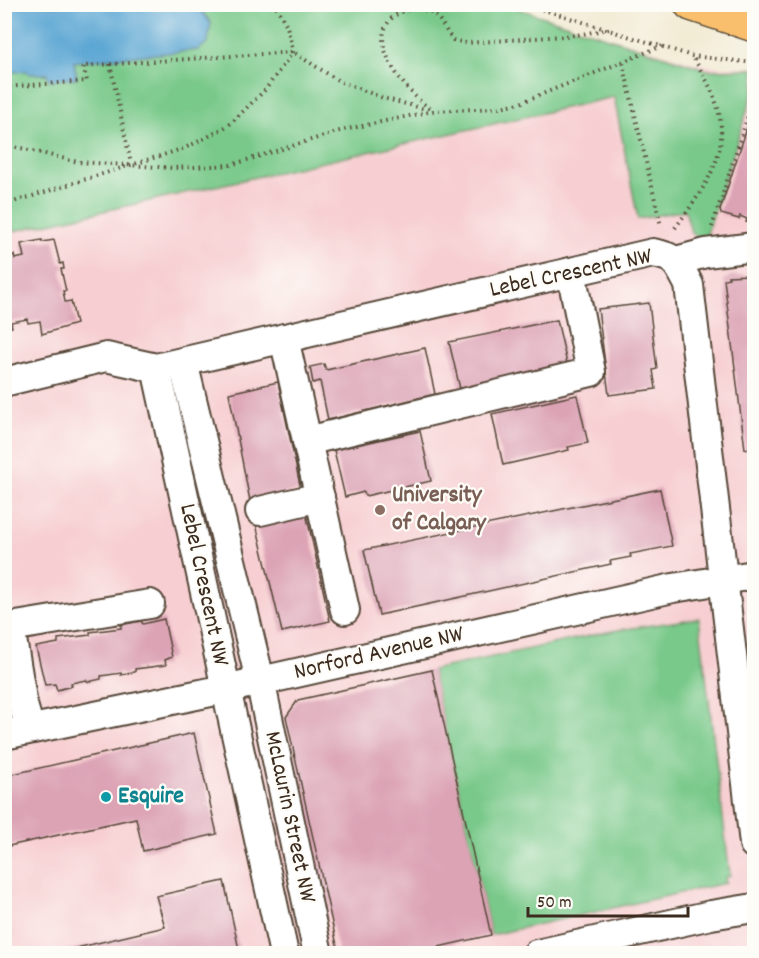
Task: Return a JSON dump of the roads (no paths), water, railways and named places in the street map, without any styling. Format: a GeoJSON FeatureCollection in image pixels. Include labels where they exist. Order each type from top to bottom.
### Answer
{"type":"FeatureCollection","features":[{"type":"Feature","properties":{"kind":"main road"},"geometry":{"type":"LineString","coordinates":[[691,4],[754,25]]}},
{"type":"Feature","properties":{"kind":"street"},"geometry":{"type":"LineString","coordinates":[[676,261],[706,253],[754,247]]}},
{"type":"Feature","properties":{"kind":"street","name":"Lebel Crescent NW"},"geometry":{"type":"LineString","coordinates":[[225,689],[156,368],[653,253],[669,255],[676,261],[689,285],[723,580],[748,734],[754,844]]}},
{"type":"Feature","properties":{"kind":"street"},"geometry":{"type":"LineString","coordinates":[[307,441],[591,372],[571,272]]}},
{"type":"Feature","properties":{"kind":"street"},"geometry":{"type":"LineString","coordinates":[[284,338],[345,610]]}},
{"type":"Feature","properties":{"kind":"street"},"geometry":{"type":"LineString","coordinates":[[4,382],[106,357],[156,368]]}},
{"type":"Feature","properties":{"kind":"street","name":"Lebel Crescent NW"},"geometry":{"type":"LineString","coordinates":[[183,362],[260,680]]}},
{"type":"Feature","properties":{"kind":"street"},"geometry":{"type":"LineString","coordinates":[[260,511],[320,497]]}},
{"type":"Feature","properties":{"kind":"street","name":"Norford Avenue NW"},"geometry":{"type":"LineString","coordinates":[[17,732],[225,689],[674,588],[754,575]]}},
{"type":"Feature","properties":{"kind":"street"},"geometry":{"type":"LineString","coordinates":[[17,732],[23,705],[7,627],[150,604]]}},
{"type":"Feature","properties":{"kind":"street","name":"McLaurin Street NW"},"geometry":{"type":"LineString","coordinates":[[260,680],[318,954]]}},
{"type":"Feature","properties":{"kind":"street","name":"McLaurin Street NW"},"geometry":{"type":"LineString","coordinates":[[225,689],[284,954]]}},
{"type":"Feature","properties":{"kind":"street"},"geometry":{"type":"LineString","coordinates":[[537,954],[711,915],[754,908]]}},
{"type":"Feature","properties":{"kind":"water"},"geometry":{"type":"Polygon","coordinates":[[[4,5],[197,5],[211,23],[208,42],[198,50],[74,62],[77,78],[49,80],[47,74],[29,74],[27,71],[5,73],[4,5]]]}},
{"type":"Feature","properties":{"kind":"place","name":"University of Calgary"},"geometry":{"type":"Point","coordinates":[380,510]}},
{"type":"Feature","properties":{"kind":"place","name":"Esquire"},"geometry":{"type":"Point","coordinates":[106,797]}}]}
